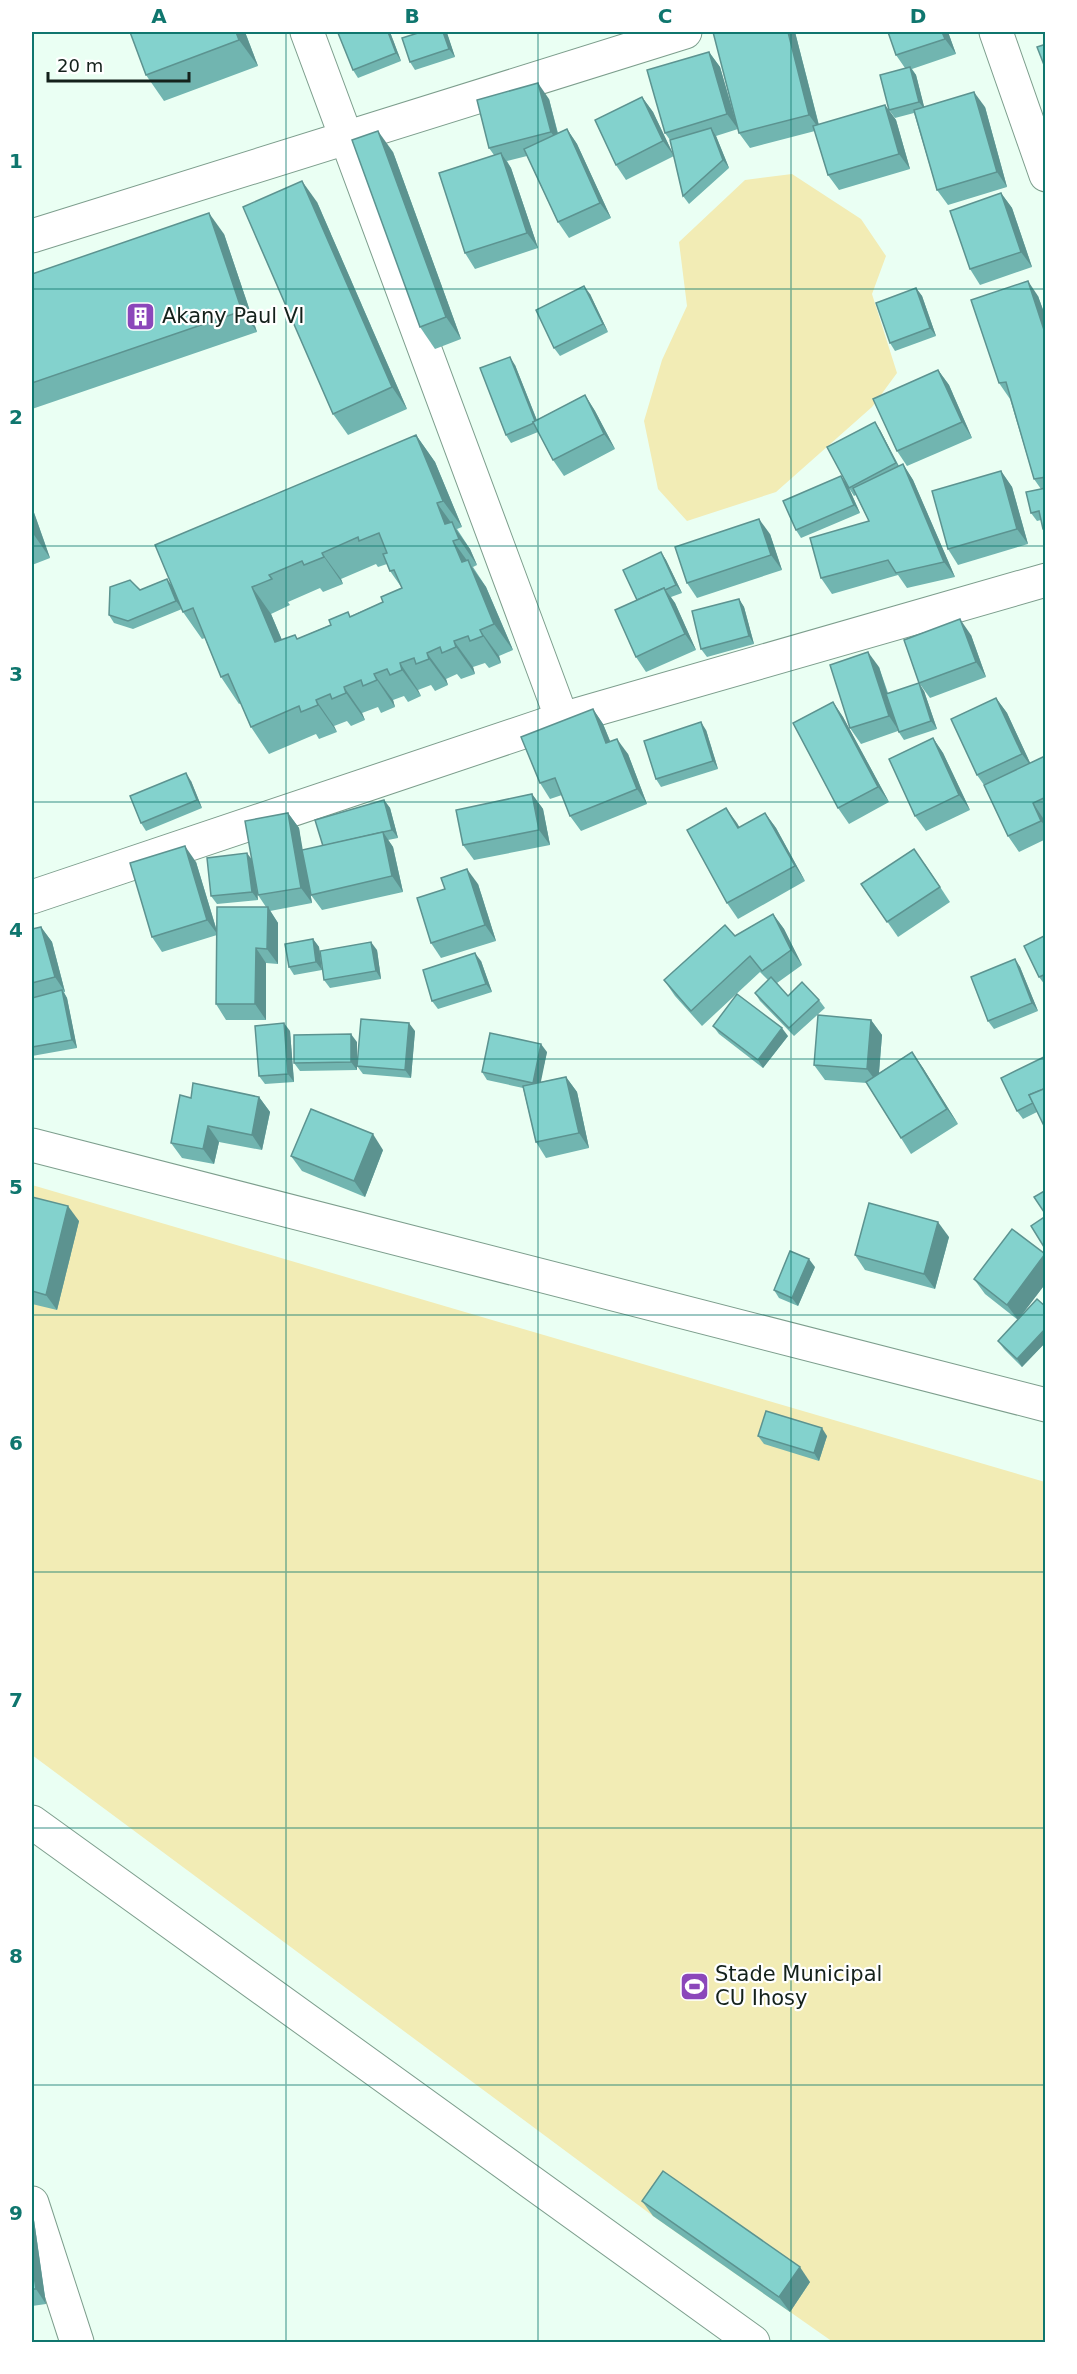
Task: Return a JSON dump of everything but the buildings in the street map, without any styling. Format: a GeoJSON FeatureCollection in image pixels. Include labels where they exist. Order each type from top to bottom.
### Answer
{"type":"FeatureCollection","features":[{"type":"Feature","properties":{"kind":"street"},"geometry":{"type":"LineString","coordinates":[[307,32],[562,719]]}},
{"type":"Feature","properties":{"kind":"street"},"geometry":{"type":"LineString","coordinates":[[32,236],[685,32]]}},
{"type":"Feature","properties":{"kind":"street"},"geometry":{"type":"LineString","coordinates":[[996,32],[1046,175]]}},
{"type":"Feature","properties":{"kind":"street"},"geometry":{"type":"LineString","coordinates":[[32,897],[562,719],[1046,580]]}},
{"type":"Feature","properties":{"kind":"street"},"geometry":{"type":"LineString","coordinates":[[32,1145],[1046,1405]]}},
{"type":"Feature","properties":{"kind":"street"},"geometry":{"type":"LineString","coordinates":[[32,1822],[753,2343]]}},
{"type":"Feature","properties":{"kind":"street"},"geometry":{"type":"LineString","coordinates":[[32,2204],[77,2343]]}},
{"type":"Feature","properties":{"kind":"shaded area"},"geometry":{"type":"Polygon","coordinates":[[[792,174],[861,219],[886,256],[872,294],[897,373],[872,407],[776,492],[687,521],[658,489],[644,421],[662,360],[687,306],[679,242],[745,180],[792,174]]]}},
{"type":"Feature","properties":{"kind":"shaded area","name":"Stade Municipal CU Ihosy"},"geometry":{"type":"Polygon","coordinates":[[[32,1185],[1045,1482],[1045,2342],[833,2342],[653,2216],[32,1755],[32,1185]]]}},
{"type":"Feature","properties":{"kind":"place","name":"Akany Paul VI"},"geometry":{"type":"Point","coordinates":[141,316]}},
{"type":"Feature","properties":{"kind":"place","name":"Stade Municipal CU Ihosy"},"geometry":{"type":"Point","coordinates":[694,1986]}}]}
